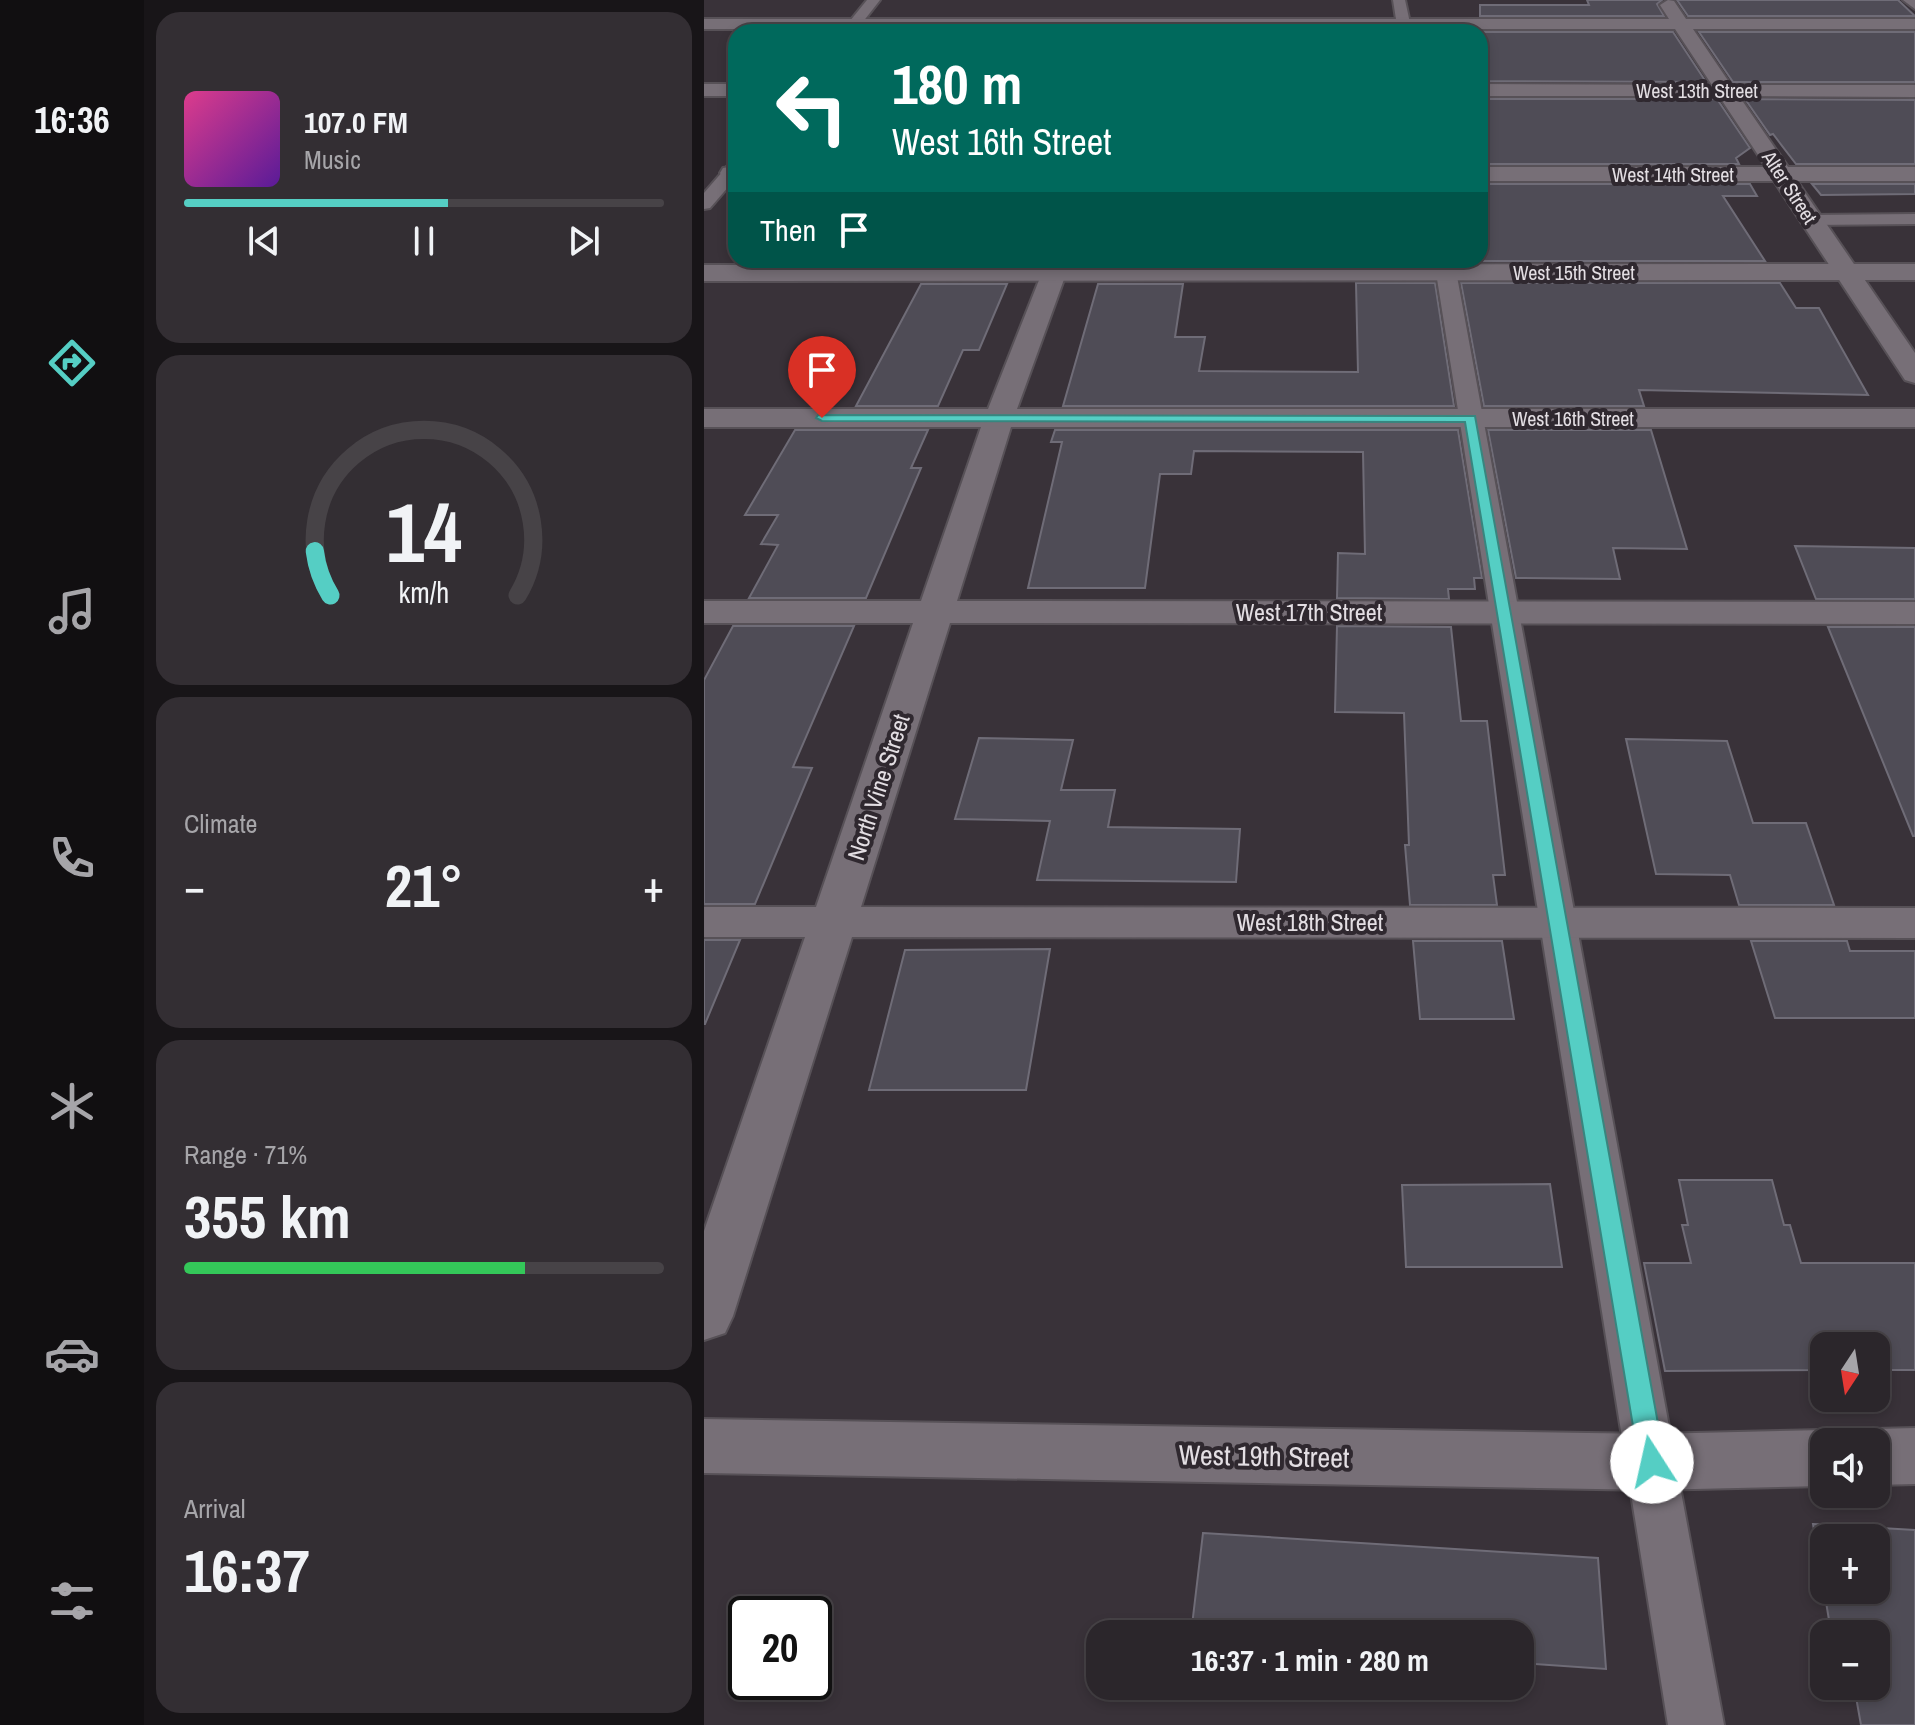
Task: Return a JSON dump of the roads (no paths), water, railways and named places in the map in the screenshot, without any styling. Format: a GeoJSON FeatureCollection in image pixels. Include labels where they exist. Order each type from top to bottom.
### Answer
{"type":"FeatureCollection","features":[{"type":"Feature","properties":{"kind":"street"},"geometry":{"type":"LineString","coordinates":[[1128,24],[1137,0]]}},
{"type":"Feature","properties":{"kind":"street","name":"Alter Street"},"geometry":{"type":"LineString","coordinates":[[1664,0],[1915,374]]}},
{"type":"Feature","properties":{"kind":"street"},"geometry":{"type":"LineString","coordinates":[[704,24],[728,25]]}},
{"type":"Feature","properties":{"kind":"street"},"geometry":{"type":"LineString","coordinates":[[1488,27],[1915,24]]}},
{"type":"Feature","properties":{"kind":"street"},"geometry":{"type":"LineString","coordinates":[[704,90],[728,90]]}},
{"type":"Feature","properties":{"kind":"street","name":"West 13th Street"},"geometry":{"type":"LineString","coordinates":[[1488,90],[1915,91]]}},
{"type":"Feature","properties":{"kind":"street","name":"West 14th Street"},"geometry":{"type":"LineString","coordinates":[[1488,174],[1915,174]]}},
{"type":"Feature","properties":{"kind":"street","name":"West 15th Street"},"geometry":{"type":"LineString","coordinates":[[1488,267],[1915,272]]}},
{"type":"Feature","properties":{"kind":"street","name":"West 15th Street"},"geometry":{"type":"LineString","coordinates":[[704,273],[957,268]]}},
{"type":"Feature","properties":{"kind":"street","name":"North Vine Street"},"geometry":{"type":"LineString","coordinates":[[704,1316],[999,418],[1057,268]]}},
{"type":"Feature","properties":{"kind":"street","name":"West 16th Street"},"geometry":{"type":"LineString","coordinates":[[704,418],[1915,418]]}},
{"type":"Feature","properties":{"kind":"street","name":"West 17th Street"},"geometry":{"type":"LineString","coordinates":[[704,612],[1915,613]]}},
{"type":"Feature","properties":{"kind":"street","name":"West 18th Street"},"geometry":{"type":"LineString","coordinates":[[704,922],[1915,923]]}},
{"type":"Feature","properties":{"kind":"street","name":"West 19th Street"},"geometry":{"type":"LineString","coordinates":[[704,1446],[1652,1462],[1810,1458]]}},
{"type":"Feature","properties":{"kind":"street"},"geometry":{"type":"LineString","coordinates":[[1890,1457],[1915,1456]]}},
{"type":"Feature","properties":{"kind":"lane"},"geometry":{"type":"LineString","coordinates":[[854,24],[874,0]]}},
{"type":"Feature","properties":{"kind":"lane"},"geometry":{"type":"LineString","coordinates":[[1399,0],[1403,24]]}},
{"type":"Feature","properties":{"kind":"lane"},"geometry":{"type":"LineString","coordinates":[[1909,0],[1915,5]]}},
{"type":"Feature","properties":{"kind":"lane"},"geometry":{"type":"LineString","coordinates":[[704,204],[728,178]]}},
{"type":"Feature","properties":{"kind":"lane"},"geometry":{"type":"LineString","coordinates":[[1811,220],[1912,223]]}},
{"type":"Feature","properties":{"kind":"lane"},"geometry":{"type":"LineString","coordinates":[[1445,268],[1696,1725]]}}]}
